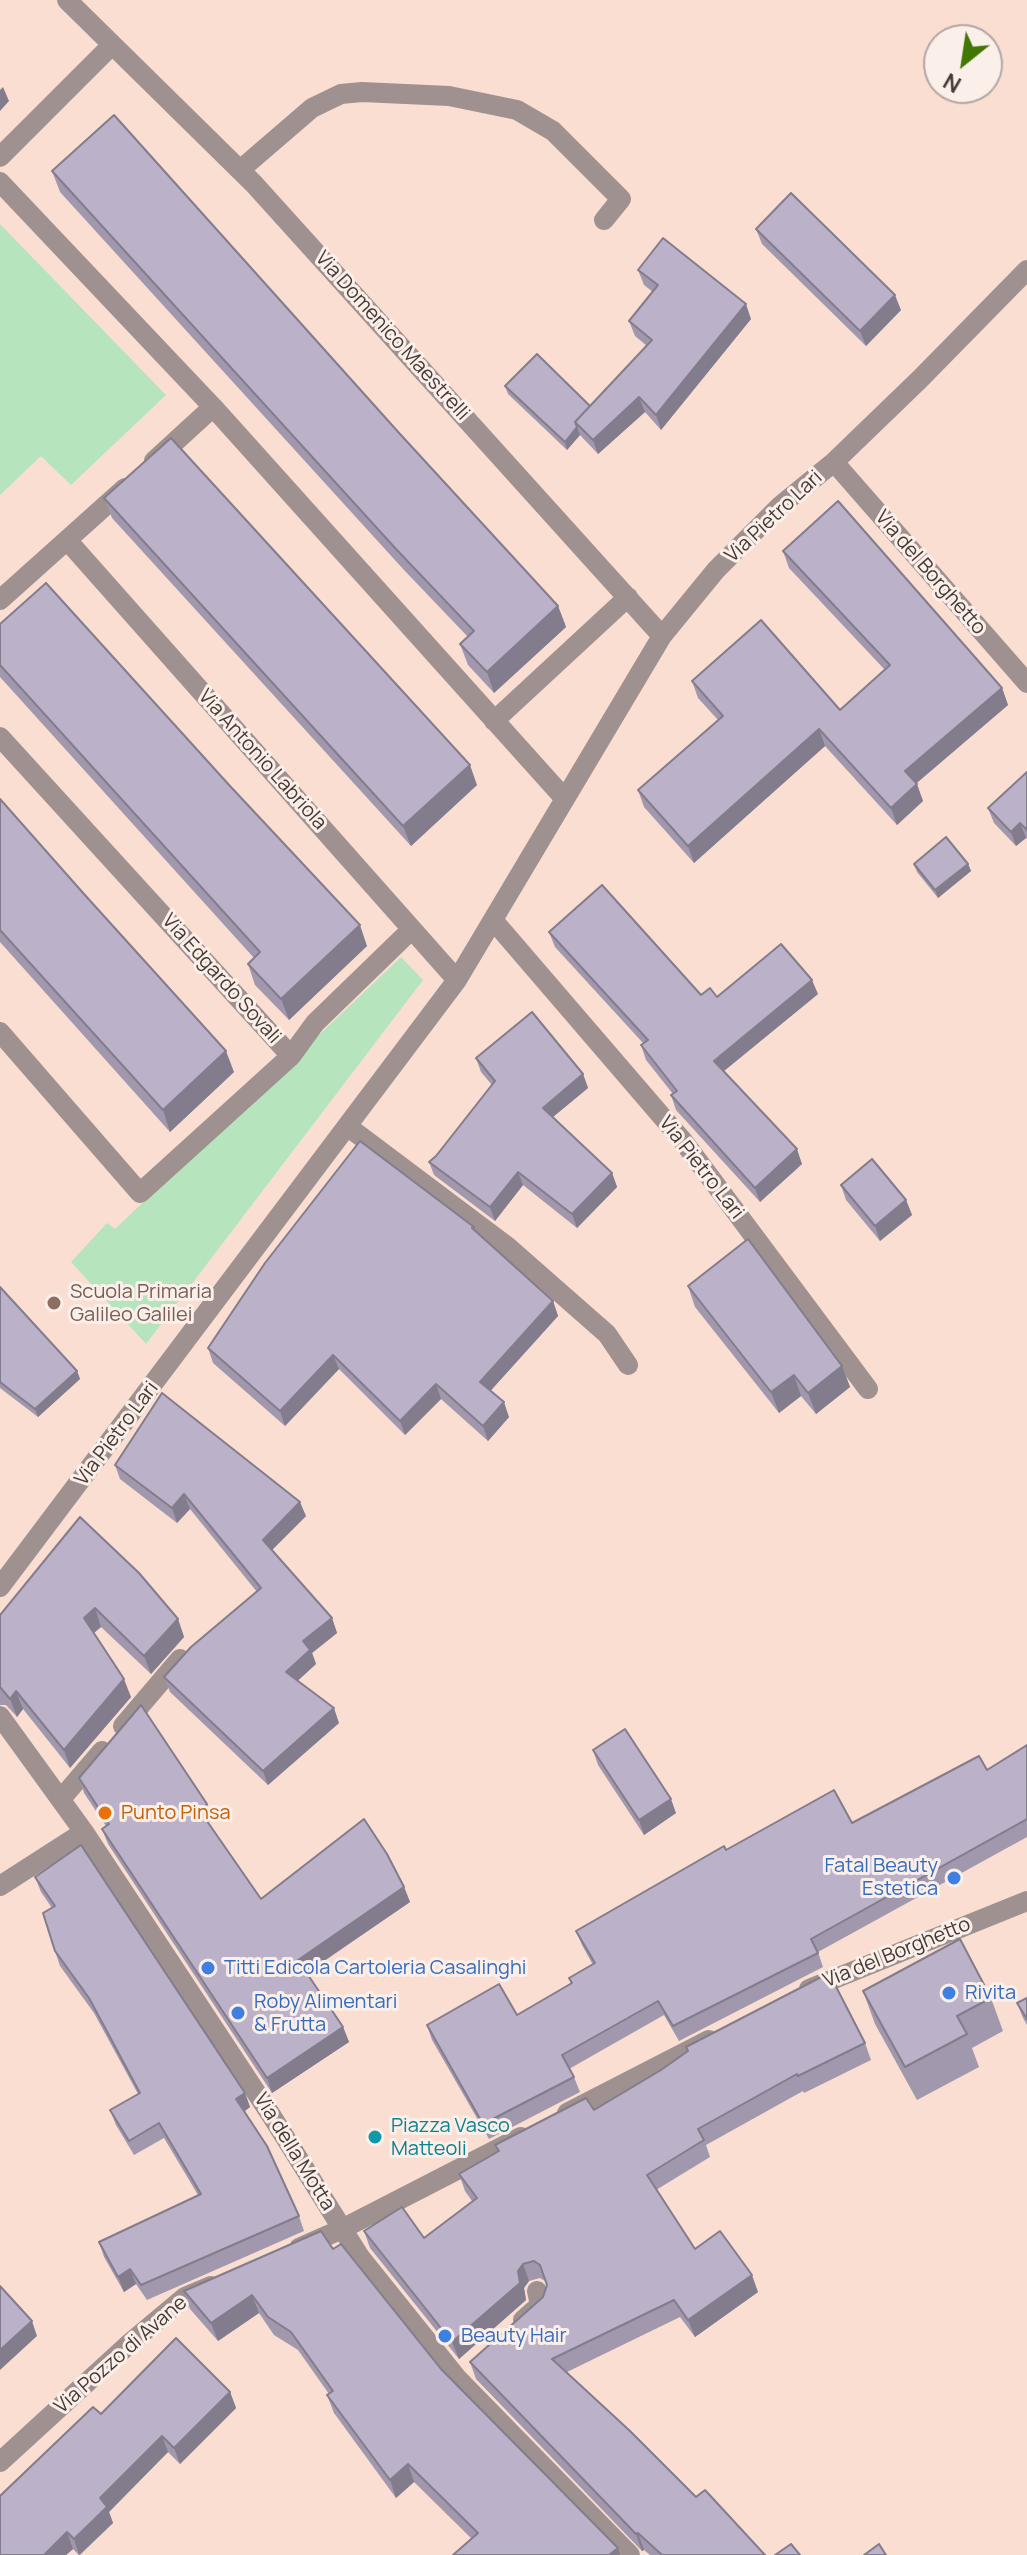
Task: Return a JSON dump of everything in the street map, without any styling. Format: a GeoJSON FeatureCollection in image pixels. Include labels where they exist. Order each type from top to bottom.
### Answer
{"type":"FeatureCollection","features":[{"type":"Feature","properties":{"kind":"street","name":"Via Domenico Maestrelli"},"geometry":{"type":"LineString","coordinates":[[67,0],[240,170],[662,636]]}},
{"type":"Feature","properties":{"kind":"street"},"geometry":{"type":"LineString","coordinates":[[0,157],[112,45]]}},
{"type":"Feature","properties":{"kind":"street"},"geometry":{"type":"LineString","coordinates":[[240,170],[312,108],[341,94],[449,96],[517,110],[553,131],[621,199],[604,220]]}},
{"type":"Feature","properties":{"kind":"street"},"geometry":{"type":"LineString","coordinates":[[0,182],[213,407],[565,799]]}},
{"type":"Feature","properties":{"kind":"street","name":"Via Pietro Lari"},"geometry":{"type":"LineString","coordinates":[[0,1587],[457,980],[662,636],[716,570],[780,506],[834,462],[1027,270]]}},
{"type":"Feature","properties":{"kind":"street"},"geometry":{"type":"LineString","coordinates":[[0,600],[213,407]]}},
{"type":"Feature","properties":{"kind":"street","name":"Via del Borghetto"},"geometry":{"type":"LineString","coordinates":[[834,462],[1027,683]]}},
{"type":"Feature","properties":{"kind":"street","name":"Via Antonio Labriola"},"geometry":{"type":"LineString","coordinates":[[67,540],[457,980]]}},
{"type":"Feature","properties":{"kind":"street"},"geometry":{"type":"LineString","coordinates":[[494,721],[628,597]]}},
{"type":"Feature","properties":{"kind":"street","name":"Via Edgardo Sovali"},"geometry":{"type":"LineString","coordinates":[[0,737],[291,1056],[140,1193],[0,1032]]}},
{"type":"Feature","properties":{"kind":"street","name":"Via Pietro Lari"},"geometry":{"type":"LineString","coordinates":[[493,920],[683,1141],[868,1389]]}},
{"type":"Feature","properties":{"kind":"street"},"geometry":{"type":"LineString","coordinates":[[291,1056],[315,1023],[412,929]]}},
{"type":"Feature","properties":{"kind":"street"},"geometry":{"type":"LineString","coordinates":[[347,1126],[508,1247],[607,1334],[628,1365]]}},
{"type":"Feature","properties":{"kind":"street"},"geometry":{"type":"LineString","coordinates":[[61,1799],[187,1652],[199,1642]]}},
{"type":"Feature","properties":{"kind":"street","name":"Via della Motta"},"geometry":{"type":"LineString","coordinates":[[0,1716],[84,1832],[271,2115],[360,2257],[630,2555]]}},
{"type":"Feature","properties":{"kind":"street"},"geometry":{"type":"LineString","coordinates":[[0,1886],[84,1832]]}},
{"type":"Feature","properties":{"kind":"street","name":"Via del Borghetto"},"geometry":{"type":"LineString","coordinates":[[796,1996],[824,1981],[1027,1901]]}},
{"type":"Feature","properties":{"kind":"street"},"geometry":{"type":"LineString","coordinates":[[285,2254],[342,2229],[727,2031]]}},
{"type":"Feature","properties":{"kind":"street","name":"Via Pozzo di Avane"},"geometry":{"type":"LineString","coordinates":[[0,2462],[185,2297],[228,2278]]}},
{"type":"Feature","properties":{"kind":"street"},"geometry":{"type":"LineString","coordinates":[[505,2336],[540,2305],[537,2291]]}},
{"type":"Feature","properties":{"kind":"green space"},"geometry":{"type":"Polygon","coordinates":[[[0,224],[166,395],[71,485],[41,456],[0,495],[0,224]]]}},
{"type":"Feature","properties":{"kind":"green space"},"geometry":{"type":"Polygon","coordinates":[[[401,957],[423,980],[146,1344],[71,1262],[107,1223],[115,1229],[401,957]]]}},
{"type":"Feature","properties":{"kind":"building"},"geometry":{"type":"Polygon","coordinates":[[[114,115],[558,606],[487,672],[460,644],[474,631],[52,171],[114,115]]]}},
{"type":"Feature","properties":{"kind":"building"},"geometry":{"type":"Polygon","coordinates":[[[791,193],[895,295],[860,331],[756,229],[791,193]]]}},
{"type":"Feature","properties":{"kind":"building"},"geometry":{"type":"Polygon","coordinates":[[[663,238],[746,304],[656,415],[639,397],[593,440],[575,422],[652,340],[629,321],[658,285],[638,270],[663,238]]]}},
{"type":"Feature","properties":{"kind":"building"},"geometry":{"type":"Polygon","coordinates":[[[537,354],[590,406],[575,422],[577,427],[565,442],[505,386],[537,354]]]}},
{"type":"Feature","properties":{"kind":"building"},"geometry":{"type":"Polygon","coordinates":[[[171,438],[470,765],[403,826],[104,498],[171,438]]]}},
{"type":"Feature","properties":{"kind":"building"},"geometry":{"type":"Polygon","coordinates":[[[838,501],[1002,688],[905,771],[917,784],[891,808],[819,729],[688,846],[638,790],[723,716],[692,681],[761,620],[840,710],[890,665],[783,551],[838,501]]]}},
{"type":"Feature","properties":{"kind":"building"},"geometry":{"type":"Polygon","coordinates":[[[46,583],[360,925],[281,999],[248,964],[260,952],[0,665],[0,624],[46,583]]]}},
{"type":"Feature","properties":{"kind":"building"},"geometry":{"type":"Polygon","coordinates":[[[1027,772],[1027,830],[1020,823],[1011,832],[988,808],[1027,772]]]}},
{"type":"Feature","properties":{"kind":"building"},"geometry":{"type":"Polygon","coordinates":[[[0,799],[226,1051],[163,1110],[0,930],[0,799]]]}},
{"type":"Feature","properties":{"kind":"building"},"geometry":{"type":"Polygon","coordinates":[[[946,837],[968,864],[935,890],[914,864],[946,837]]]}},
{"type":"Feature","properties":{"kind":"building"},"geometry":{"type":"Polygon","coordinates":[[[602,885],[701,995],[710,988],[717,997],[781,944],[812,980],[714,1061],[797,1149],[755,1188],[671,1095],[677,1091],[641,1045],[648,1040],[549,932],[602,885]]]}},
{"type":"Feature","properties":{"kind":"building"},"geometry":{"type":"Polygon","coordinates":[[[532,1012],[583,1074],[543,1108],[612,1173],[572,1214],[518,1172],[490,1207],[429,1162],[495,1081],[476,1058],[532,1012]]]}},
{"type":"Feature","properties":{"kind":"building"},"geometry":{"type":"Polygon","coordinates":[[[360,1141],[474,1227],[553,1301],[480,1382],[504,1402],[483,1426],[436,1384],[400,1421],[333,1355],[280,1411],[208,1348],[265,1263],[360,1141]]]}},
{"type":"Feature","properties":{"kind":"building"},"geometry":{"type":"Polygon","coordinates":[[[872,1159],[906,1200],[875,1226],[841,1185],[872,1159]]]}},
{"type":"Feature","properties":{"kind":"building"},"geometry":{"type":"Polygon","coordinates":[[[748,1239],[842,1366],[808,1393],[794,1375],[771,1392],[688,1286],[748,1239]]]}},
{"type":"Feature","properties":{"kind":"building"},"geometry":{"type":"Polygon","coordinates":[[[0,1287],[77,1371],[35,1409],[0,1382],[0,1287]]]}},
{"type":"Feature","properties":{"kind":"building"},"geometry":{"type":"Polygon","coordinates":[[[162,1393],[300,1502],[263,1540],[332,1618],[303,1641],[310,1650],[286,1672],[334,1708],[263,1771],[164,1677],[191,1647],[261,1588],[184,1494],[172,1508],[115,1465],[162,1393]]]}},
{"type":"Feature","properties":{"kind":"building"},"geometry":{"type":"Polygon","coordinates":[[[80,1517],[139,1573],[178,1619],[144,1656],[95,1608],[84,1618],[124,1679],[64,1750],[16,1691],[10,1699],[0,1687],[0,1615],[80,1517]]]}},
{"type":"Feature","properties":{"kind":"building"},"geometry":{"type":"Polygon","coordinates":[[[141,1705],[207,1804],[200,1811],[261,1899],[364,1819],[404,1887],[298,1960],[343,2027],[267,2078],[102,1829],[109,1824],[79,1778],[141,1705]]]}},
{"type":"Feature","properties":{"kind":"building"},"geometry":{"type":"Polygon","coordinates":[[[625,1729],[671,1799],[639,1820],[593,1750],[625,1729]]]}},
{"type":"Feature","properties":{"kind":"building"},"geometry":{"type":"Polygon","coordinates":[[[1027,1745],[1027,1819],[811,1939],[818,1953],[673,2026],[658,2001],[562,2055],[574,2077],[483,2124],[427,2025],[499,1984],[517,2015],[572,1983],[569,1978],[595,1963],[576,1931],[724,1846],[726,1850],[834,1790],[852,1823],[979,1756],[987,1770],[1027,1745]]]}},
{"type":"Feature","properties":{"kind":"building"},"geometry":{"type":"Polygon","coordinates":[[[81,1845],[245,2093],[236,2099],[267,2146],[299,2216],[141,2285],[130,2269],[118,2277],[99,2242],[201,2194],[159,2123],[129,2141],[110,2110],[140,2093],[89,1998],[55,1951],[43,1913],[55,1906],[35,1877],[81,1845]]]}},
{"type":"Feature","properties":{"kind":"building"},"geometry":{"type":"Polygon","coordinates":[[[960,1939],[991,1998],[957,2016],[967,2034],[905,2067],[863,1991],[960,1939]]]}},
{"type":"Feature","properties":{"kind":"building"},"geometry":{"type":"Polygon","coordinates":[[[829,1973],[865,2043],[797,2074],[698,2129],[704,2140],[647,2175],[695,2249],[720,2231],[752,2275],[688,2320],[674,2300],[552,2359],[696,2497],[705,2490],[765,2555],[662,2555],[636,2534],[470,2362],[543,2297],[547,2285],[540,2265],[534,2261],[523,2264],[518,2271],[520,2283],[452,2342],[364,2231],[402,2207],[424,2238],[477,2198],[459,2174],[499,2151],[495,2145],[586,2098],[594,2110],[661,2070],[688,2051],[686,2047],[829,1973]]]}},
{"type":"Feature","properties":{"kind":"building"},"geometry":{"type":"Polygon","coordinates":[[[1027,1998],[1027,2019],[1017,2003],[1027,1998]]]}},
{"type":"Feature","properties":{"kind":"building"},"geometry":{"type":"Polygon","coordinates":[[[321,2231],[333,2249],[341,2244],[441,2369],[618,2548],[609,2555],[453,2555],[478,2533],[408,2464],[390,2480],[327,2395],[333,2391],[291,2332],[268,2317],[252,2295],[211,2323],[184,2291],[321,2231]]]}},
{"type":"Feature","properties":{"kind":"building"},"geometry":{"type":"Polygon","coordinates":[[[0,2286],[32,2321],[0,2350],[0,2286]]]}},
{"type":"Feature","properties":{"kind":"building"},"geometry":{"type":"Polygon","coordinates":[[[176,2338],[230,2392],[174,2448],[162,2436],[100,2498],[107,2507],[74,2539],[67,2532],[44,2555],[0,2555],[0,2496],[93,2407],[101,2414],[176,2338]]]}},
{"type":"Feature","properties":{"kind":"building"},"geometry":{"type":"Polygon","coordinates":[[[791,2544],[800,2555],[775,2555],[791,2544]]]}},
{"type":"Feature","properties":{"kind":"building"},"geometry":{"type":"Polygon","coordinates":[[[879,2544],[886,2555],[864,2555],[879,2544]]]}},
{"type":"Feature","properties":{"kind":"place","name":"Scuola Primaria Galileo Galilei"},"geometry":{"type":"Point","coordinates":[54,1303]}},
{"type":"Feature","properties":{"kind":"place","name":"Punto Pinsa"},"geometry":{"type":"Point","coordinates":[105,1813]}},
{"type":"Feature","properties":{"kind":"place","name":"Fatal Beauty Estetica"},"geometry":{"type":"Point","coordinates":[954,1878]}},
{"type":"Feature","properties":{"kind":"place","name":"Titti Edicola Cartoleria Casalinghi"},"geometry":{"type":"Point","coordinates":[208,1968]}},
{"type":"Feature","properties":{"kind":"place","name":"Rivita"},"geometry":{"type":"Point","coordinates":[949,1993]}},
{"type":"Feature","properties":{"kind":"place","name":"Roby Alimentari & Frutta"},"geometry":{"type":"Point","coordinates":[238,2013]}},
{"type":"Feature","properties":{"kind":"place","name":"Piazza Vasco Matteoli"},"geometry":{"type":"Point","coordinates":[375,2137]}},
{"type":"Feature","properties":{"kind":"place","name":"Beauty Hair"},"geometry":{"type":"Point","coordinates":[445,2336]}}]}
